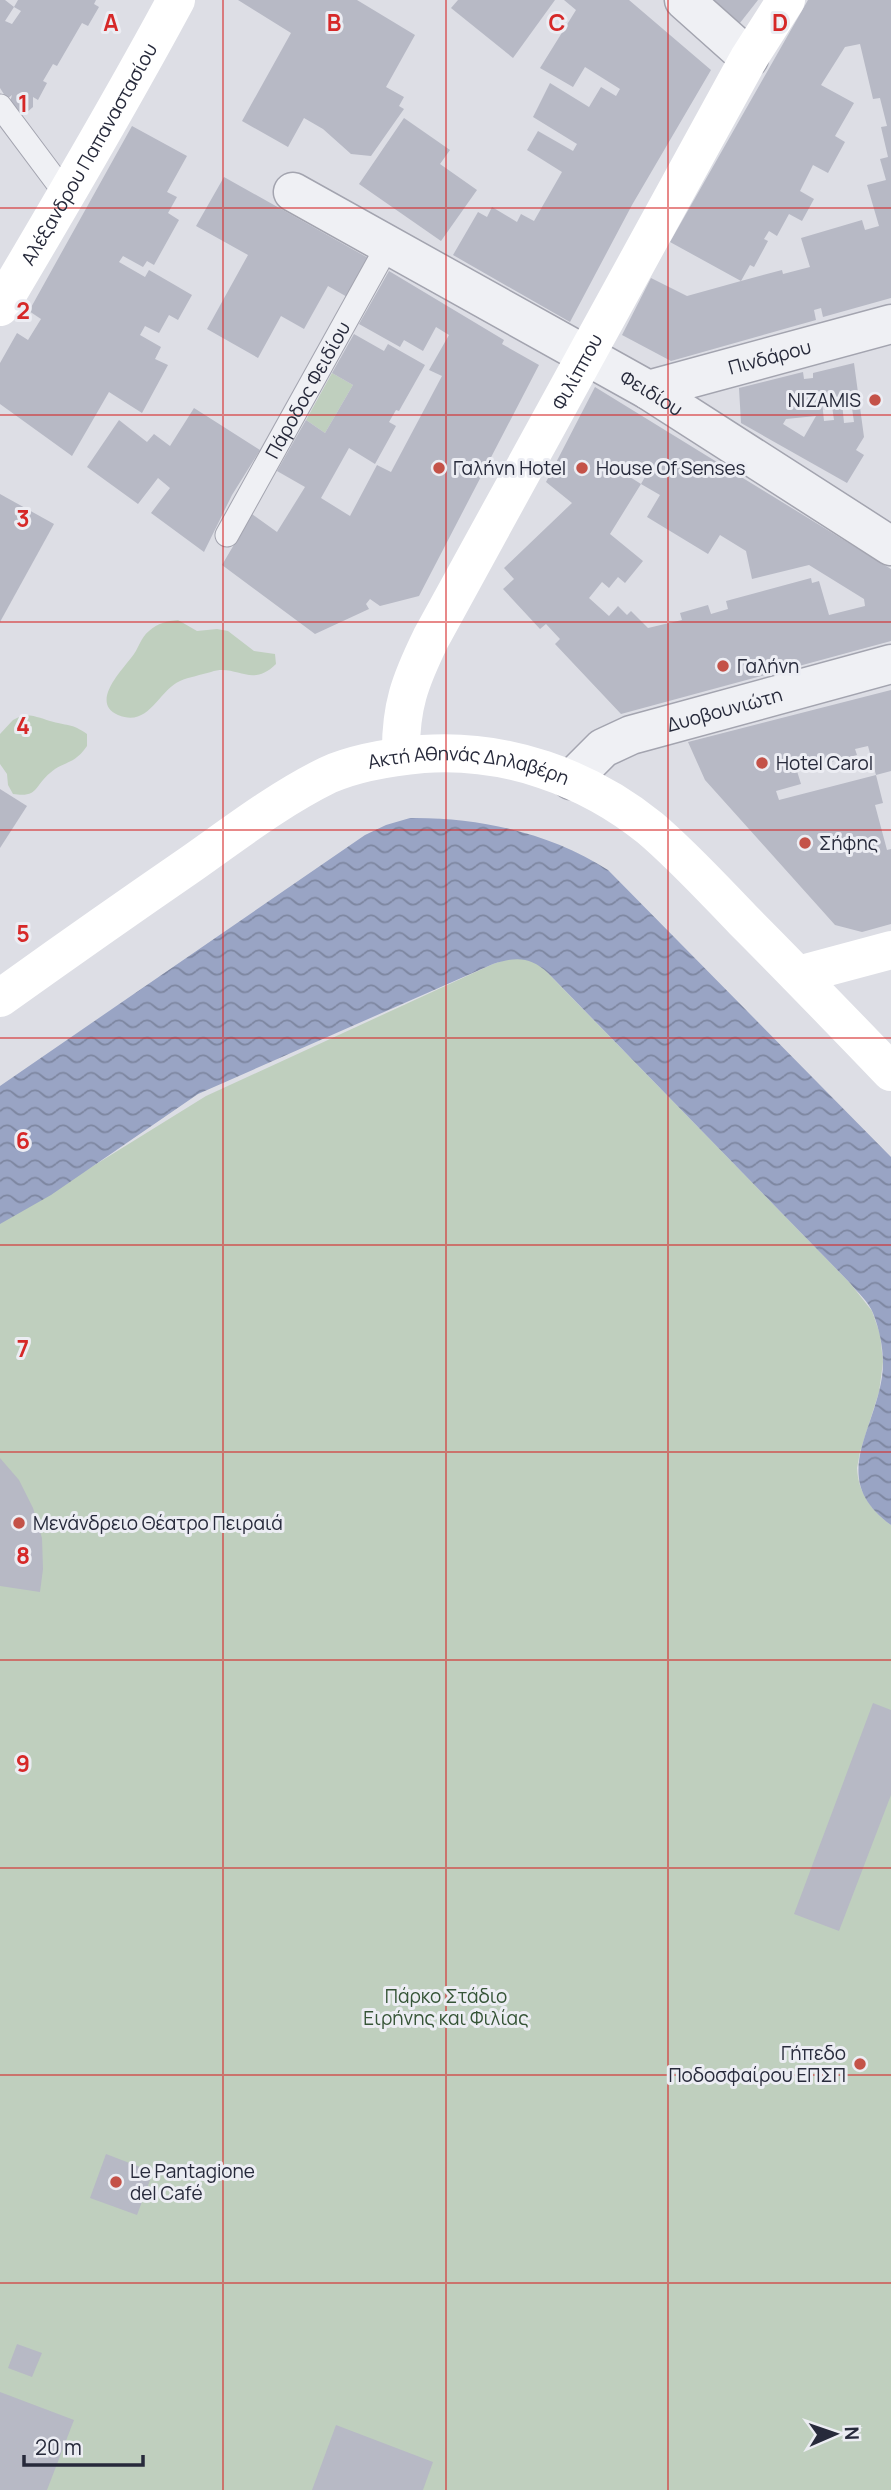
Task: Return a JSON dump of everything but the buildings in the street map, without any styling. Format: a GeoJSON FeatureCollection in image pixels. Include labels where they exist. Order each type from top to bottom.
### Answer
{"type":"FeatureCollection","features":[{"type":"Feature","properties":{"kind":"street","name":"Αλέξανδρου Παπαναστασίου"},"geometry":{"type":"LineString","coordinates":[[0,307],[65,193],[124,98],[176,0]]}},
{"type":"Feature","properties":{"kind":"street"},"geometry":{"type":"LineString","coordinates":[[684,0],[749,58]]}},
{"type":"Feature","properties":{"kind":"street","name":"Φιλίππου"},"geometry":{"type":"LineString","coordinates":[[401,756],[405,700],[417,667],[749,58],[786,0]]}},
{"type":"Feature","properties":{"kind":"street","name":"Φειδίου"},"geometry":{"type":"LineString","coordinates":[[293,192],[648,390],[891,546]]}},
{"type":"Feature","properties":{"kind":"street","name":"Πινδάρου"},"geometry":{"type":"LineString","coordinates":[[648,390],[891,324]]}},
{"type":"Feature","properties":{"kind":"street","name":"Δυοβουνιώτη"},"geometry":{"type":"LineString","coordinates":[[570,780],[603,747],[631,735],[891,664]]}},
{"type":"Feature","properties":{"kind":"street","name":"Ακτή Αθηνάς Δηλαβέρη"},"geometry":{"type":"LineString","coordinates":[[0,998],[256,818],[301,789],[331,774],[401,756],[433,753],[486,756],[537,767],[570,780],[609,799],[652,830],[891,1072]]}},
{"type":"Feature","properties":{"kind":"street"},"geometry":{"type":"LineString","coordinates":[[798,975],[891,950]]}},
{"type":"Feature","properties":{"kind":"lane"},"geometry":{"type":"LineString","coordinates":[[0,106],[65,193]]}},
{"type":"Feature","properties":{"kind":"lane","name":"Πάροδος Φειδίου"},"geometry":{"type":"LineString","coordinates":[[227,536],[388,245]]}},
{"type":"Feature","properties":{"kind":"green space"},"geometry":{"type":"Polygon","coordinates":[[[332,373],[353,385],[325,433],[306,420],[332,373]]]}},
{"type":"Feature","properties":{"kind":"green space"},"geometry":{"type":"Polygon","coordinates":[[[178,620],[197,631],[228,631],[254,651],[275,654],[276,664],[259,675],[220,670],[184,680],[172,686],[138,717],[129,718],[110,710],[107,695],[110,687],[144,637],[159,624],[178,620]]]}},
{"type":"Feature","properties":{"kind":"green space"},"geometry":{"type":"Polygon","coordinates":[[[23,715],[77,728],[87,734],[87,746],[73,760],[50,773],[32,793],[21,795],[13,794],[8,785],[7,774],[0,764],[0,734],[13,720],[23,715]]]}},
{"type":"Feature","properties":{"kind":"green space","name":"Πάρκο Στάδιο Ειρήνης και Φιλίας"},"geometry":{"type":"Polygon","coordinates":[[[514,957],[531,960],[540,965],[850,1283],[872,1311],[880,1334],[883,1362],[879,1392],[857,1468],[867,1501],[891,1525],[891,2490],[0,2490],[0,1216],[85,1171],[206,1096],[493,964],[514,957]]]}},
{"type":"Feature","properties":{"kind":"water"},"geometry":{"type":"Polygon","coordinates":[[[410,818],[462,820],[513,830],[562,846],[608,870],[891,1157],[891,1525],[872,1508],[862,1491],[859,1474],[860,1456],[883,1369],[880,1337],[869,1305],[548,973],[535,963],[515,959],[493,964],[198,1094],[51,1195],[0,1224],[0,1086],[365,835],[410,818]]]}},
{"type":"Feature","properties":{"kind":"place","name":"NIZAMIS"},"geometry":{"type":"Point","coordinates":[875,400]}},
{"type":"Feature","properties":{"kind":"place","name":"Γαλήνη Hotel"},"geometry":{"type":"Point","coordinates":[439,468]}},
{"type":"Feature","properties":{"kind":"place","name":"House Of Senses"},"geometry":{"type":"Point","coordinates":[582,468]}},
{"type":"Feature","properties":{"kind":"place","name":"Γαλήνη"},"geometry":{"type":"Point","coordinates":[723,666]}},
{"type":"Feature","properties":{"kind":"place","name":"Hotel Carol"},"geometry":{"type":"Point","coordinates":[762,763]}},
{"type":"Feature","properties":{"kind":"place","name":"Σήφης"},"geometry":{"type":"Point","coordinates":[805,843]}},
{"type":"Feature","properties":{"kind":"place","name":"Μενάνδρειο Θέατρο Πειραιά"},"geometry":{"type":"Point","coordinates":[19,1523]}},
{"type":"Feature","properties":{"kind":"place","name":"Γήπεδο Ποδοσφαίρου ΕΠΣΠ"},"geometry":{"type":"Point","coordinates":[860,2064]}},
{"type":"Feature","properties":{"kind":"place","name":"Le Pantagione del Café"},"geometry":{"type":"Point","coordinates":[116,2182]}}]}
